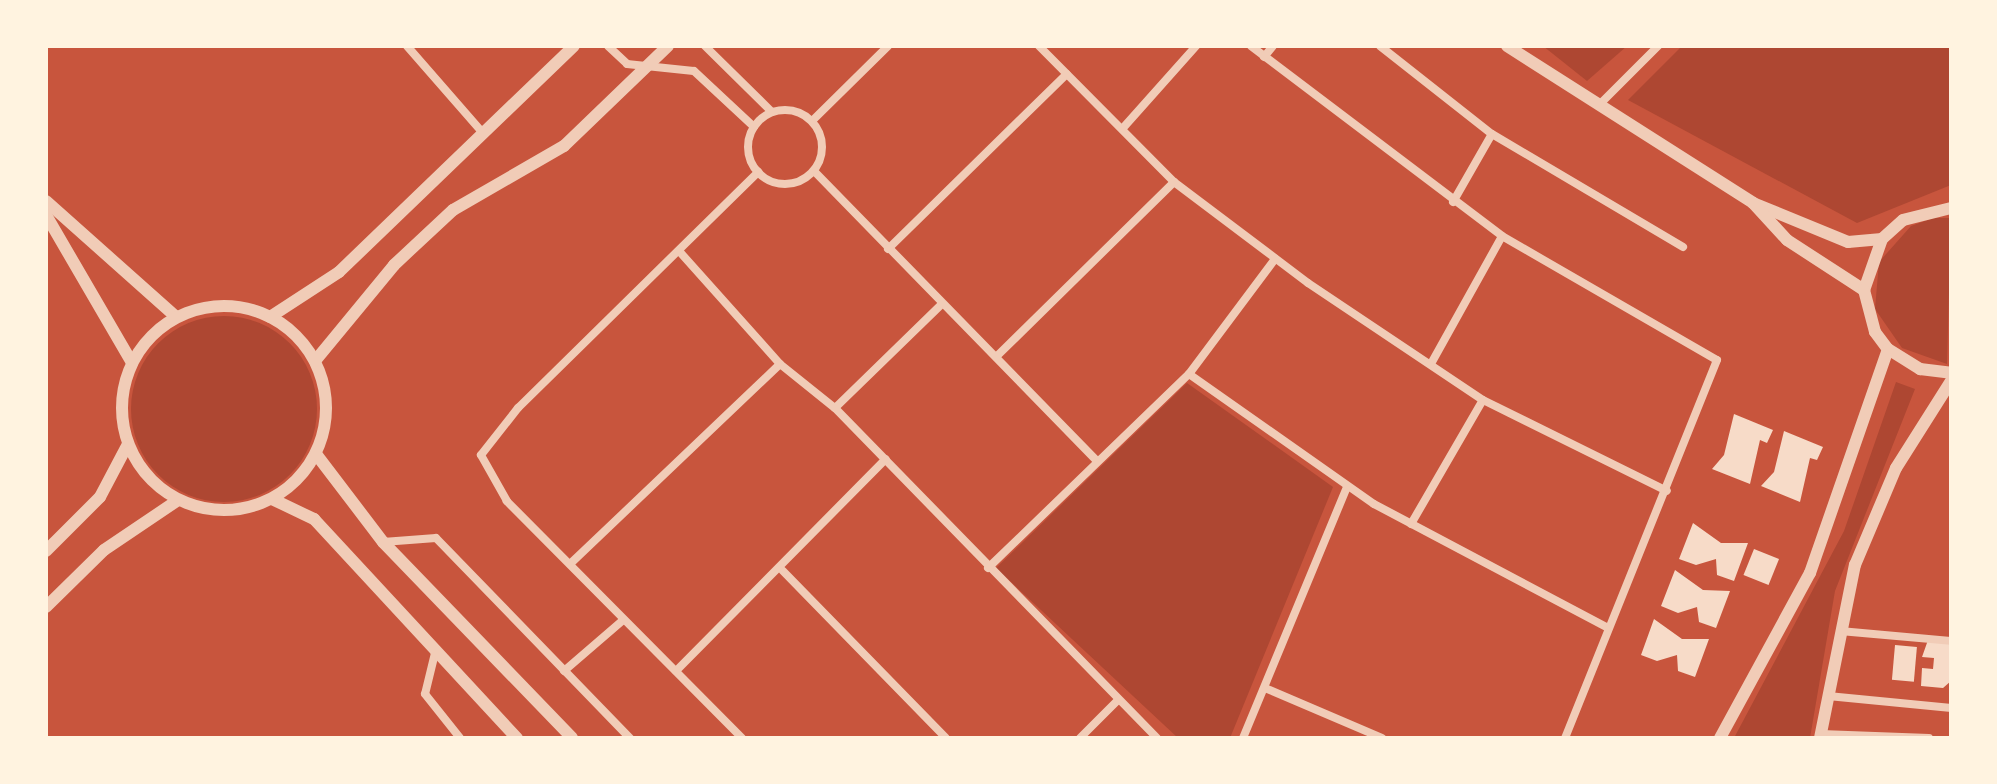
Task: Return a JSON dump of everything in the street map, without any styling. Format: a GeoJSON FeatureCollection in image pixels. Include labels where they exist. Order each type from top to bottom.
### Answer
{"type":"FeatureCollection","features":[{"type":"Feature","properties":{"kind":"street"},"geometry":{"type":"LineString","coordinates":[[407,46],[483,133]]}},
{"type":"Feature","properties":{"kind":"street"},"geometry":{"type":"LineString","coordinates":[[270,317],[339,272],[574,46]]}},
{"type":"Feature","properties":{"kind":"street"},"geometry":{"type":"LineString","coordinates":[[608,46],[627,64],[694,71],[754,127]]}},
{"type":"Feature","properties":{"kind":"street"},"geometry":{"type":"LineString","coordinates":[[315,361],[394,265],[453,210],[564,146],[668,46]]}},
{"type":"Feature","properties":{"kind":"street"},"geometry":{"type":"LineString","coordinates":[[705,46],[772,112]]}},
{"type":"Feature","properties":{"kind":"street"},"geometry":{"type":"LineString","coordinates":[[812,121],[888,46]]}},
{"type":"Feature","properties":{"kind":"street"},"geometry":{"type":"LineString","coordinates":[[1039,46],[1174,182],[1275,259],[1432,362],[1483,400],[1667,491]]}},
{"type":"Feature","properties":{"kind":"street"},"geometry":{"type":"LineString","coordinates":[[1123,128],[1196,46]]}},
{"type":"Feature","properties":{"kind":"street"},"geometry":{"type":"LineString","coordinates":[[1251,46],[1453,202],[1502,236],[1717,360],[1667,491],[1565,738]]}},
{"type":"Feature","properties":{"kind":"street"},"geometry":{"type":"LineString","coordinates":[[1264,57],[1273,46]]}},
{"type":"Feature","properties":{"kind":"street"},"geometry":{"type":"LineString","coordinates":[[1380,46],[1492,134],[1683,247]]}},
{"type":"Feature","properties":{"kind":"street"},"geometry":{"type":"LineString","coordinates":[[1507,46],[1601,103],[1753,203],[1848,242],[1882,239]]}},
{"type":"Feature","properties":{"kind":"street"},"geometry":{"type":"LineString","coordinates":[[1601,103],[1658,46]]}},
{"type":"Feature","properties":{"kind":"street"},"geometry":{"type":"LineString","coordinates":[[888,249],[1067,74]]}},
{"type":"Feature","properties":{"kind":"street"},"geometry":{"type":"LineString","coordinates":[[793,111],[812,121],[822,151],[814,171],[792,183],[758,172],[748,150],[754,127],[772,112],[793,111]]}},
{"type":"Feature","properties":{"kind":"street"},"geometry":{"type":"LineString","coordinates":[[1453,202],[1492,134]]}},
{"type":"Feature","properties":{"kind":"street"},"geometry":{"type":"LineString","coordinates":[[814,171],[940,306],[998,355],[1097,461]]}},
{"type":"Feature","properties":{"kind":"street"},"geometry":{"type":"LineString","coordinates":[[742,738],[622,621],[507,501],[482,462],[485,445],[518,408],[758,172]]}},
{"type":"Feature","properties":{"kind":"street"},"geometry":{"type":"LineString","coordinates":[[998,355],[1174,182]]}},
{"type":"Feature","properties":{"kind":"street"},"geometry":{"type":"LineString","coordinates":[[46,201],[176,317]]}},
{"type":"Feature","properties":{"kind":"street"},"geometry":{"type":"LineString","coordinates":[[1753,203],[1787,240],[1864,290]]}},
{"type":"Feature","properties":{"kind":"street"},"geometry":{"type":"LineString","coordinates":[[1951,208],[1903,220],[1882,239],[1864,290],[1871,322],[1888,349],[1920,369],[1951,373]]}},
{"type":"Feature","properties":{"kind":"street"},"geometry":{"type":"LineString","coordinates":[[46,215],[132,363]]}},
{"type":"Feature","properties":{"kind":"street"},"geometry":{"type":"LineString","coordinates":[[1432,362],[1502,236]]}},
{"type":"Feature","properties":{"kind":"street"},"geometry":{"type":"LineString","coordinates":[[679,251],[780,364],[835,408],[1117,701],[1157,738]]}},
{"type":"Feature","properties":{"kind":"street"},"geometry":{"type":"LineString","coordinates":[[988,568],[1189,374],[1275,259]]}},
{"type":"Feature","properties":{"kind":"street"},"geometry":{"type":"LineString","coordinates":[[835,408],[940,306]]}},
{"type":"Feature","properties":{"kind":"street"},"geometry":{"type":"LineString","coordinates":[[228,307],[270,317],[315,361],[326,423],[316,454],[272,499],[220,509],[178,500],[140,468],[128,444],[122,393],[132,363],[176,317],[228,307]]}},
{"type":"Feature","properties":{"kind":"street"},"geometry":{"type":"LineString","coordinates":[[1720,738],[1810,573],[1888,349]]}},
{"type":"Feature","properties":{"kind":"street"},"geometry":{"type":"LineString","coordinates":[[570,564],[780,364]]}},
{"type":"Feature","properties":{"kind":"street"},"geometry":{"type":"LineString","coordinates":[[1189,374],[1347,487],[1608,628]]}},
{"type":"Feature","properties":{"kind":"street"},"geometry":{"type":"LineString","coordinates":[[1929,738],[1820,736],[1839,631],[1878,506],[1951,381]]}},
{"type":"Feature","properties":{"kind":"street"},"geometry":{"type":"LineString","coordinates":[[1411,524],[1483,400]]}},
{"type":"Feature","properties":{"kind":"street"},"geometry":{"type":"LineString","coordinates":[[46,551],[100,497],[128,444]]}},
{"type":"Feature","properties":{"kind":"street"},"geometry":{"type":"LineString","coordinates":[[316,454],[383,542],[572,738]]}},
{"type":"Feature","properties":{"kind":"street"},"geometry":{"type":"LineString","coordinates":[[676,671],[783,571],[886,459]]}},
{"type":"Feature","properties":{"kind":"street"},"geometry":{"type":"LineString","coordinates":[[1243,738],[1347,487]]}},
{"type":"Feature","properties":{"kind":"street"},"geometry":{"type":"LineString","coordinates":[[272,499],[314,519],[517,738]]}},
{"type":"Feature","properties":{"kind":"street"},"geometry":{"type":"LineString","coordinates":[[46,607],[104,550],[178,500]]}},
{"type":"Feature","properties":{"kind":"street"},"geometry":{"type":"LineString","coordinates":[[383,542],[436,538],[630,738]]}},
{"type":"Feature","properties":{"kind":"street"},"geometry":{"type":"LineString","coordinates":[[783,571],[946,738]]}},
{"type":"Feature","properties":{"kind":"street"},"geometry":{"type":"LineString","coordinates":[[564,671],[622,621]]}},
{"type":"Feature","properties":{"kind":"street"},"geometry":{"type":"LineString","coordinates":[[1839,631],[1951,641]]}},
{"type":"Feature","properties":{"kind":"street"},"geometry":{"type":"LineString","coordinates":[[436,649],[425,694],[460,738]]}},
{"type":"Feature","properties":{"kind":"street"},"geometry":{"type":"LineString","coordinates":[[1265,688],[1382,738]]}},
{"type":"Feature","properties":{"kind":"street"},"geometry":{"type":"LineString","coordinates":[[1828,696],[1951,708]]}},
{"type":"Feature","properties":{"kind":"street"},"geometry":{"type":"LineString","coordinates":[[1080,738],[1117,701]]}},
{"type":"Feature","properties":{"kind":"shaded area"},"geometry":{"type":"Polygon","coordinates":[[[1543,46],[1627,46],[1587,81],[1543,46]]]}},
{"type":"Feature","properties":{"kind":"shaded area"},"geometry":{"type":"Polygon","coordinates":[[[1682,46],[1951,46],[1951,185],[1857,223],[1628,100],[1682,46]]]}},
{"type":"Feature","properties":{"kind":"shaded area"},"geometry":{"type":"Polygon","coordinates":[[[1933,218],[1951,218],[1947,364],[1902,348],[1875,309],[1879,262],[1911,226],[1933,218]]]}},
{"type":"Feature","properties":{"kind":"shaded area"},"geometry":{"type":"Polygon","coordinates":[[[224,316],[260,323],[290,343],[310,373],[317,409],[310,445],[290,475],[260,495],[224,502],[188,495],[158,475],[138,445],[131,409],[138,373],[158,343],[188,323],[224,316]]]}},
{"type":"Feature","properties":{"kind":"shaded area"},"geometry":{"type":"Polygon","coordinates":[[[1896,382],[1915,389],[1835,591],[1810,738],[1734,738],[1844,531],[1896,382]]]}},
{"type":"Feature","properties":{"kind":"shaded area"},"geometry":{"type":"Polygon","coordinates":[[[1187,383],[1333,487],[1230,738],[1178,738],[996,568],[1187,383]]]}},
{"type":"Feature","properties":{"kind":"building"},"geometry":{"type":"Polygon","coordinates":[[[1734,414],[1773,430],[1767,443],[1760,440],[1750,484],[1712,469],[1724,455],[1734,414]]]}},
{"type":"Feature","properties":{"kind":"building"},"geometry":{"type":"Polygon","coordinates":[[[1784,431],[1823,447],[1817,460],[1810,458],[1800,502],[1761,486],[1774,472],[1784,431]]]}},
{"type":"Feature","properties":{"kind":"building"},"geometry":{"type":"Polygon","coordinates":[[[1693,523],[1721,543],[1748,543],[1734,581],[1717,575],[1716,559],[1696,565],[1679,559],[1693,523]]]}},
{"type":"Feature","properties":{"kind":"building"},"geometry":{"type":"Polygon","coordinates":[[[1754,549],[1779,559],[1769,585],[1744,575],[1754,549]]]}},
{"type":"Feature","properties":{"kind":"building"},"geometry":{"type":"Polygon","coordinates":[[[1675,570],[1703,590],[1730,591],[1716,628],[1699,622],[1697,607],[1678,613],[1661,606],[1675,570]]]}},
{"type":"Feature","properties":{"kind":"building"},"geometry":{"type":"Polygon","coordinates":[[[1654,619],[1682,639],[1709,639],[1695,677],[1678,671],[1677,655],[1657,661],[1641,655],[1654,619]]]}},
{"type":"Feature","properties":{"kind":"building"},"geometry":{"type":"Polygon","coordinates":[[[1928,640],[1949,641],[1951,681],[1943,688],[1921,686],[1922,668],[1933,669],[1934,658],[1922,657],[1928,640]]]}},
{"type":"Feature","properties":{"kind":"building"},"geometry":{"type":"Polygon","coordinates":[[[1895,645],[1917,647],[1914,682],[1892,680],[1895,645]]]}}]}
